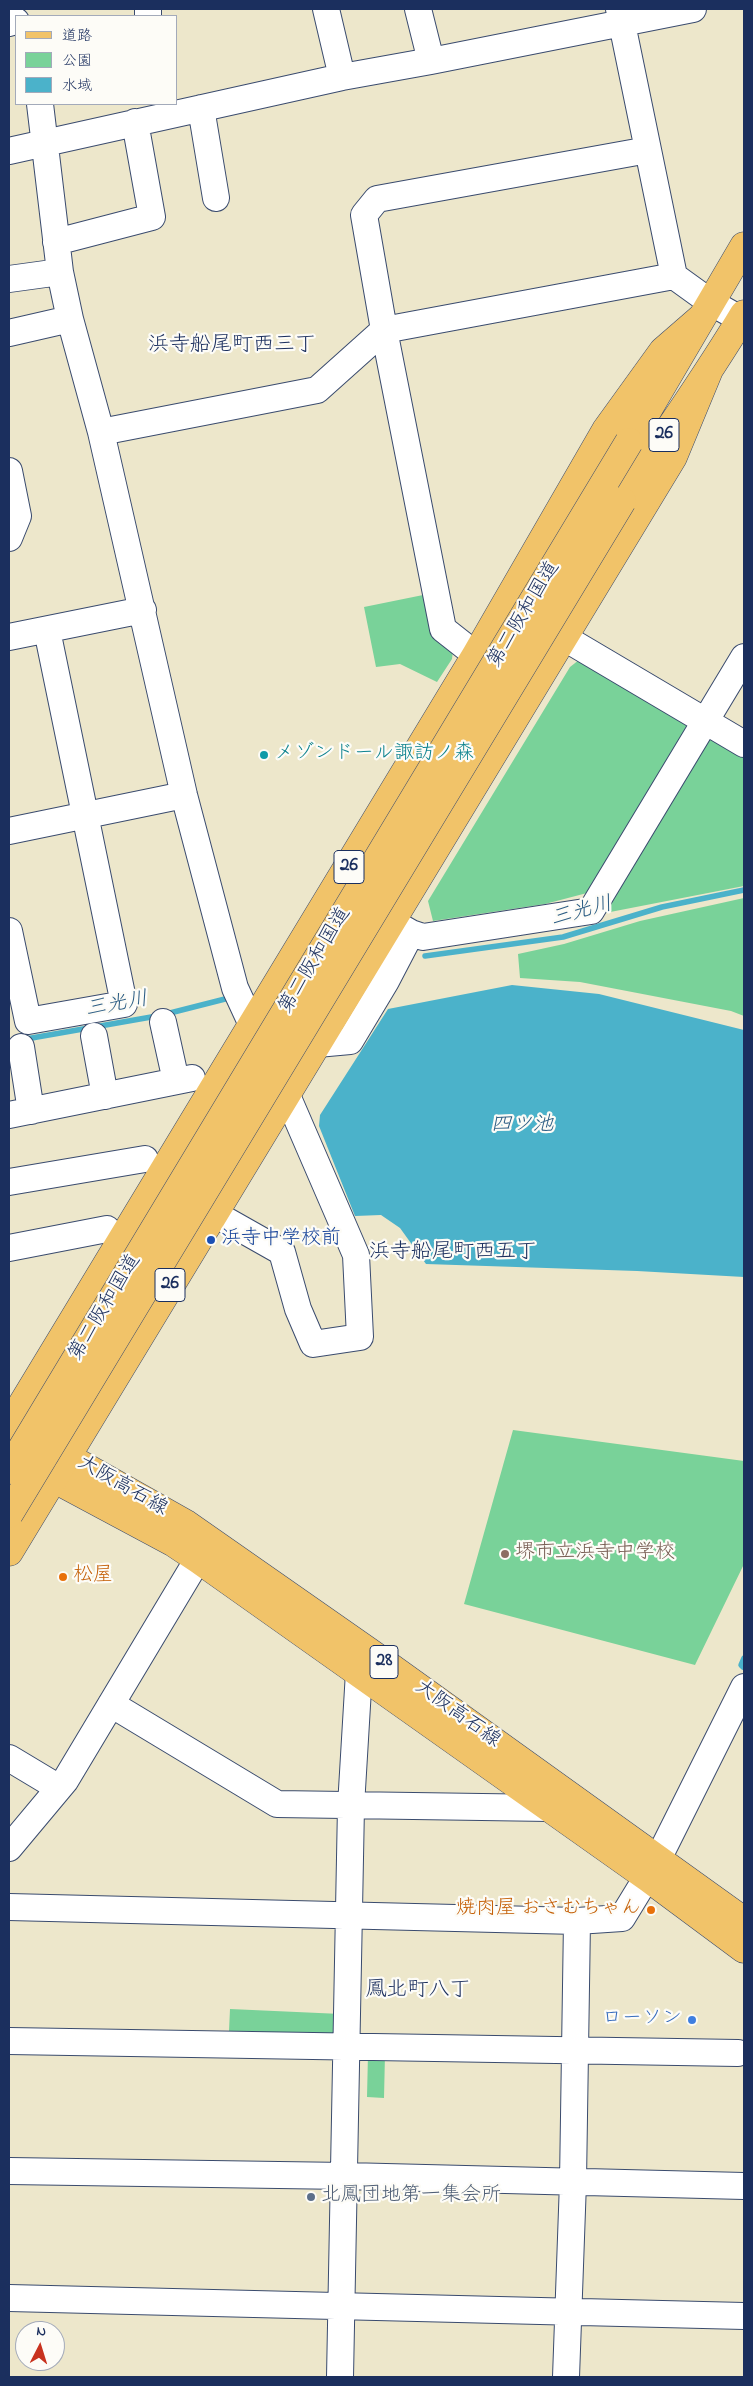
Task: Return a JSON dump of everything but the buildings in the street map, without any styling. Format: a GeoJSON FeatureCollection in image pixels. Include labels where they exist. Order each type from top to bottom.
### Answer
{"type":"FeatureCollection","features":[{"type":"Feature","properties":{"kind":"main road","name":"第二阪和国道"},"geometry":{"type":"LineString","coordinates":[[9,1470],[744,246]]}},
{"type":"Feature","properties":{"kind":"main road","name":"26"},"geometry":{"type":"LineString","coordinates":[[9,1426],[476,655],[606,430],[663,351],[706,310]]}},
{"type":"Feature","properties":{"kind":"main road","name":"第二阪和国道"},"geometry":{"type":"LineString","coordinates":[[9,1514],[622,501],[679,412],[743,318]]}},
{"type":"Feature","properties":{"kind":"main road","name":"26"},"geometry":{"type":"LineString","coordinates":[[9,1552],[317,1044],[402,927],[563,637],[673,457],[709,370]]}},
{"type":"Feature","properties":{"kind":"main road","name":"大阪高石線"},"geometry":{"type":"LineString","coordinates":[[9,1426],[61,1467],[174,1543],[365,1663],[652,1868],[744,1949]]}},
{"type":"Feature","properties":{"kind":"main road","name":"大阪高石線"},"geometry":{"type":"LineString","coordinates":[[9,1455],[61,1467],[186,1524],[550,1808],[744,1921]]}},
{"type":"Feature","properties":{"kind":"street"},"geometry":{"type":"LineString","coordinates":[[326,9],[342,77]]}},
{"type":"Feature","properties":{"kind":"street"},"geometry":{"type":"LineString","coordinates":[[418,9],[432,62]]}},
{"type":"Feature","properties":{"kind":"street"},"geometry":{"type":"LineString","coordinates":[[9,150],[342,77],[432,62],[620,16],[693,9]]}},
{"type":"Feature","properties":{"kind":"street"},"geometry":{"type":"LineString","coordinates":[[620,16],[674,276],[706,310],[743,318]]}},
{"type":"Feature","properties":{"kind":"street"},"geometry":{"type":"LineString","coordinates":[[40,105],[60,272],[70,319],[101,432],[184,795],[235,988],[252,1027],[287,1093],[356,1255],[360,1337],[313,1344],[298,1309],[282,1252],[213,1213]]}},
{"type":"Feature","properties":{"kind":"street"},"geometry":{"type":"LineString","coordinates":[[201,108],[216,198]]}},
{"type":"Feature","properties":{"kind":"street"},"geometry":{"type":"LineString","coordinates":[[56,242],[152,217],[134,122]]}},
{"type":"Feature","properties":{"kind":"street"},"geometry":{"type":"LineString","coordinates":[[476,655],[443,629],[384,330],[364,215],[376,199],[648,150]]}},
{"type":"Feature","properties":{"kind":"street"},"geometry":{"type":"LineString","coordinates":[[9,279],[60,272]]}},
{"type":"Feature","properties":{"kind":"street"},"geometry":{"type":"LineString","coordinates":[[101,432],[317,390],[384,330],[674,276]]}},
{"type":"Feature","properties":{"kind":"street"},"geometry":{"type":"LineString","coordinates":[[9,333],[70,319]]}},
{"type":"Feature","properties":{"kind":"street"},"geometry":{"type":"LineString","coordinates":[[9,470],[18,516],[9,538]]}},
{"type":"Feature","properties":{"kind":"street"},"geometry":{"type":"LineString","coordinates":[[9,637],[143,610]]}},
{"type":"Feature","properties":{"kind":"street"},"geometry":{"type":"LineString","coordinates":[[9,931],[28,1021],[124,1004],[47,630]]}},
{"type":"Feature","properties":{"kind":"street"},"geometry":{"type":"LineString","coordinates":[[563,637],[744,744]]}},
{"type":"Feature","properties":{"kind":"street"},"geometry":{"type":"LineString","coordinates":[[402,927],[423,937],[591,911],[744,657]]}},
{"type":"Feature","properties":{"kind":"street"},"geometry":{"type":"LineString","coordinates":[[9,831],[184,795]]}},
{"type":"Feature","properties":{"kind":"street"},"geometry":{"type":"LineString","coordinates":[[21,1047],[20,1113],[184,1080],[163,1022]]}},
{"type":"Feature","properties":{"kind":"street"},"geometry":{"type":"LineString","coordinates":[[94,1036],[105,1096]]}},
{"type":"Feature","properties":{"kind":"street"},"geometry":{"type":"LineString","coordinates":[[9,1182],[144,1158]]}},
{"type":"Feature","properties":{"kind":"street"},"geometry":{"type":"LineString","coordinates":[[9,1248],[107,1230]]}},
{"type":"Feature","properties":{"kind":"street"},"geometry":{"type":"LineString","coordinates":[[9,1848],[59,1788],[198,1558]]}},
{"type":"Feature","properties":{"kind":"street"},"geometry":{"type":"LineString","coordinates":[[340,2377],[346,2176],[346,2047],[351,1806],[365,1663]]}},
{"type":"Feature","properties":{"kind":"street"},"geometry":{"type":"LineString","coordinates":[[9,1907],[577,1920],[622,1918],[652,1868],[744,1688]]}},
{"type":"Feature","properties":{"kind":"street"},"geometry":{"type":"LineString","coordinates":[[111,1704],[276,1804],[550,1808]]}},
{"type":"Feature","properties":{"kind":"street"},"geometry":{"type":"LineString","coordinates":[[9,1758],[59,1788]]}},
{"type":"Feature","properties":{"kind":"street"},"geometry":{"type":"LineString","coordinates":[[566,2377],[573,2182],[577,1920]]}},
{"type":"Feature","properties":{"kind":"street"},"geometry":{"type":"LineString","coordinates":[[9,2041],[738,2053]]}},
{"type":"Feature","properties":{"kind":"street"},"geometry":{"type":"LineString","coordinates":[[9,2171],[346,2176],[744,2186]]}},
{"type":"Feature","properties":{"kind":"street"},"geometry":{"type":"LineString","coordinates":[[9,2298],[342,2308],[744,2316]]}},
{"type":"Feature","properties":{"kind":"green space"},"geometry":{"type":"Polygon","coordinates":[[[428,594],[454,642],[452,659],[437,682],[400,664],[376,667],[364,607],[428,594]]]}},
{"type":"Feature","properties":{"kind":"green space"},"geometry":{"type":"Polygon","coordinates":[[[584,656],[684,716],[687,728],[587,893],[545,904],[433,921],[428,901],[570,667],[584,656]]]}},
{"type":"Feature","properties":{"kind":"green space"},"geometry":{"type":"Polygon","coordinates":[[[717,736],[744,753],[744,886],[600,914],[706,738],[717,736]]]}},
{"type":"Feature","properties":{"kind":"green space"},"geometry":{"type":"Polygon","coordinates":[[[744,898],[744,1016],[731,1011],[580,982],[520,978],[518,954],[564,944],[640,921],[744,898]]]}},
{"type":"Feature","properties":{"kind":"green space"},"geometry":{"type":"Polygon","coordinates":[[[513,1430],[744,1461],[744,1564],[695,1665],[464,1604],[513,1430]]]}},
{"type":"Feature","properties":{"kind":"green space"},"geometry":{"type":"Polygon","coordinates":[[[230,2009],[341,2014],[334,2034],[229,2031],[230,2009]]]}},
{"type":"Feature","properties":{"kind":"green space"},"geometry":{"type":"Polygon","coordinates":[[[368,2054],[385,2054],[384,2098],[367,2097],[368,2054]]]}},
{"type":"Feature","properties":{"kind":"water","name":"四ツ池"},"geometry":{"type":"Polygon","coordinates":[[[512,985],[599,994],[744,1030],[744,1277],[637,1271],[426,1264],[400,1228],[381,1215],[355,1216],[319,1126],[320,1115],[388,1009],[512,985]]]}},
{"type":"Feature","properties":{"kind":"waterway","name":"三光川"},"geometry":{"type":"LineString","coordinates":[[425,956],[563,937],[662,907],[744,890]]}},
{"type":"Feature","properties":{"kind":"waterway","name":"三光川"},"geometry":{"type":"LineString","coordinates":[[166,1014],[229,998]]}},
{"type":"Feature","properties":{"kind":"waterway","name":"三光川"},"geometry":{"type":"LineString","coordinates":[[9,1042],[157,1016]]}},
{"type":"Feature","properties":{"kind":"waterway","name":"三光川"},"geometry":{"type":"LineString","coordinates":[[743,1667],[741,1665],[744,1658]]}},
{"type":"Feature","properties":{"kind":"place","name":"メゾンドール諏訪ノ森"},"geometry":{"type":"Point","coordinates":[264,755]}},
{"type":"Feature","properties":{"kind":"place","name":"浜寺中学校前"},"geometry":{"type":"Point","coordinates":[211,1240]}},
{"type":"Feature","properties":{"kind":"place","name":"堺市立浜寺中学校"},"geometry":{"type":"Point","coordinates":[505,1554]}},
{"type":"Feature","properties":{"kind":"place","name":"松屋"},"geometry":{"type":"Point","coordinates":[63,1577]}},
{"type":"Feature","properties":{"kind":"place","name":"焼肉屋 おさむちゃん"},"geometry":{"type":"Point","coordinates":[651,1910]}},
{"type":"Feature","properties":{"kind":"place","name":"ローソン"},"geometry":{"type":"Point","coordinates":[692,2020]}},
{"type":"Feature","properties":{"kind":"place","name":"北鳳団地第一集会所"},"geometry":{"type":"Point","coordinates":[311,2197]}},
{"type":"Feature","properties":{"kind":"district","name":"浜寺船尾町西三丁"},"geometry":{"type":"Point","coordinates":[232,347]}},
{"type":"Feature","properties":{"kind":"district","name":"浜寺船尾町西五丁"},"geometry":{"type":"Point","coordinates":[453,1254]}},
{"type":"Feature","properties":{"kind":"district","name":"鳳北町八丁"},"geometry":{"type":"Point","coordinates":[418,1992]}}]}
